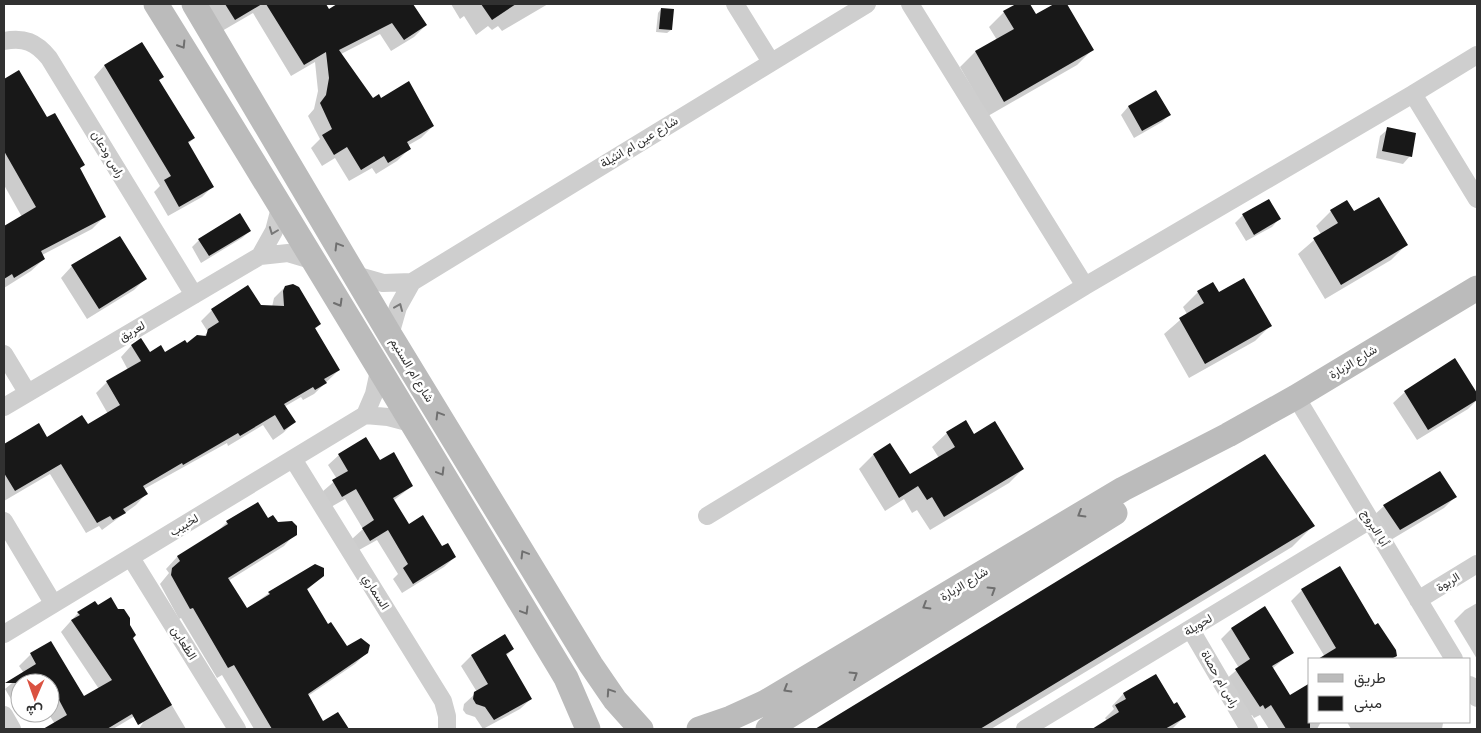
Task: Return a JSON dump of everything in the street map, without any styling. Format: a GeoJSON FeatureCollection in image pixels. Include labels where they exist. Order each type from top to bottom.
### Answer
{"type":"FeatureCollection","features":[{"type":"Feature","properties":{"kind":"main road"},"geometry":{"type":"LineString","coordinates":[[156,4],[315,261],[379,371],[566,678],[588,729]]}},
{"type":"Feature","properties":{"kind":"main road","name":"شارع ام السنيم"},"geometry":{"type":"LineString","coordinates":[[194,4],[390,335],[591,665],[615,700],[641,729]]}},
{"type":"Feature","properties":{"kind":"main road","name":"شارع الزبارة"},"geometry":{"type":"LineString","coordinates":[[700,729],[764,703],[1123,489],[1228,435],[1296,397],[1477,288]]}},
{"type":"Feature","properties":{"kind":"main road","name":"شارع الزبارة"},"geometry":{"type":"LineString","coordinates":[[768,729],[1133,502],[1228,435]]}},
{"type":"Feature","properties":{"kind":"street"},"geometry":{"type":"LineString","coordinates":[[736,4],[771,62]]}},
{"type":"Feature","properties":{"kind":"street","name":"شارع عين ام انثيلة"},"geometry":{"type":"LineString","coordinates":[[390,335],[398,307],[412,282],[867,4]]}},
{"type":"Feature","properties":{"kind":"street"},"geometry":{"type":"LineString","coordinates":[[910,4],[1085,286]]}},
{"type":"Feature","properties":{"kind":"street","name":"راس ودعان"},"geometry":{"type":"LineString","coordinates":[[4,41],[14,39],[28,40],[39,46],[49,58],[194,295]]}},
{"type":"Feature","properties":{"kind":"street"},"geometry":{"type":"LineString","coordinates":[[707,516],[1085,286],[1477,55]]}},
{"type":"Feature","properties":{"kind":"street"},"geometry":{"type":"LineString","coordinates":[[1413,94],[1477,200]]}},
{"type":"Feature","properties":{"kind":"street"},"geometry":{"type":"LineString","coordinates":[[260,256],[274,231],[280,204]]}},
{"type":"Feature","properties":{"kind":"street","name":"لعريق"},"geometry":{"type":"LineString","coordinates":[[4,407],[260,256],[288,253],[315,261]]}},
{"type":"Feature","properties":{"kind":"street","name":"شارع عين ام انثيلة"},"geometry":{"type":"LineString","coordinates":[[355,275],[383,283],[412,282]]}},
{"type":"Feature","properties":{"kind":"street"},"geometry":{"type":"LineString","coordinates":[[4,354],[27,392]]}},
{"type":"Feature","properties":{"kind":"street"},"geometry":{"type":"LineString","coordinates":[[379,371],[374,394],[364,415],[388,417],[411,422]]}},
{"type":"Feature","properties":{"kind":"street","name":"أبا البروج"},"geometry":{"type":"LineString","coordinates":[[1296,397],[1453,658]]}},
{"type":"Feature","properties":{"kind":"street","name":"لخبيب"},"geometry":{"type":"LineString","coordinates":[[4,634],[364,415]]}},
{"type":"Feature","properties":{"kind":"street","name":"السماري"},"geometry":{"type":"LineString","coordinates":[[293,459],[443,701],[447,716],[447,729]]}},
{"type":"Feature","properties":{"kind":"street","name":"لحويلة"},"geometry":{"type":"LineString","coordinates":[[1025,729],[1370,520]]}},
{"type":"Feature","properties":{"kind":"street"},"geometry":{"type":"LineString","coordinates":[[4,521],[53,603]]}},
{"type":"Feature","properties":{"kind":"street","name":"الظعاين"},"geometry":{"type":"LineString","coordinates":[[131,558],[238,729]]}},
{"type":"Feature","properties":{"kind":"street","name":"الربوة"},"geometry":{"type":"LineString","coordinates":[[1418,600],[1477,564]]}},
{"type":"Feature","properties":{"kind":"street","name":"راس ام حصاة"},"geometry":{"type":"LineString","coordinates":[[1191,630],[1249,729]]}},
{"type":"Feature","properties":{"kind":"street"},"geometry":{"type":"LineString","coordinates":[[1471,687],[1477,698]]}},
{"type":"Feature","properties":{"kind":"street"},"geometry":{"type":"LineString","coordinates":[[4,716],[12,729]]}},
{"type":"Feature","properties":{"kind":"building"},"geometry":{"type":"Polygon","coordinates":[[[225,4],[262,4],[235,20],[225,4]]]}},
{"type":"Feature","properties":{"kind":"building"},"geometry":{"type":"Polygon","coordinates":[[[266,4],[326,4],[329,9],[337,4],[413,4],[427,25],[404,40],[392,23],[339,50],[373,98],[379,94],[381,98],[409,81],[434,126],[407,142],[411,149],[388,163],[384,156],[361,170],[347,147],[334,155],[322,135],[332,129],[320,103],[326,95],[329,78],[326,52],[304,65],[266,4]]]}},
{"type":"Feature","properties":{"kind":"building"},"geometry":{"type":"Polygon","coordinates":[[[481,4],[516,4],[492,20],[481,4]]]}},
{"type":"Feature","properties":{"kind":"building"},"geometry":{"type":"Polygon","coordinates":[[[1016,4],[1030,4],[1036,14],[1054,4],[1067,4],[1094,50],[1004,102],[975,51],[1014,29],[1003,11],[1016,4]]]}},
{"type":"Feature","properties":{"kind":"building"},"geometry":{"type":"Polygon","coordinates":[[[661,8],[674,9],[672,30],[659,29],[661,8]]]}},
{"type":"Feature","properties":{"kind":"building"},"geometry":{"type":"Polygon","coordinates":[[[142,42],[164,77],[159,80],[195,138],[188,142],[214,187],[179,207],[164,180],[171,176],[104,65],[142,42]]]}},
{"type":"Feature","properties":{"kind":"building"},"geometry":{"type":"Polygon","coordinates":[[[19,70],[47,117],[55,113],[85,165],[80,168],[106,217],[41,251],[45,259],[14,278],[12,274],[4,279],[4,226],[36,207],[4,151],[4,79],[19,70]]]}},
{"type":"Feature","properties":{"kind":"building"},"geometry":{"type":"Polygon","coordinates":[[[1156,90],[1171,115],[1142,131],[1128,106],[1156,90]]]}},
{"type":"Feature","properties":{"kind":"building"},"geometry":{"type":"Polygon","coordinates":[[[1387,127],[1416,133],[1412,157],[1382,151],[1387,127]]]}},
{"type":"Feature","properties":{"kind":"building"},"geometry":{"type":"Polygon","coordinates":[[[1379,197],[1408,245],[1341,285],[1313,238],[1338,223],[1330,210],[1347,200],[1354,211],[1379,197]]]}},
{"type":"Feature","properties":{"kind":"building"},"geometry":{"type":"Polygon","coordinates":[[[1269,199],[1281,219],[1254,235],[1242,214],[1269,199]]]}},
{"type":"Feature","properties":{"kind":"building"},"geometry":{"type":"Polygon","coordinates":[[[240,213],[251,231],[209,256],[198,239],[240,213]]]}},
{"type":"Feature","properties":{"kind":"building"},"geometry":{"type":"Polygon","coordinates":[[[120,236],[147,279],[99,309],[71,265],[120,236]]]}},
{"type":"Feature","properties":{"kind":"building"},"geometry":{"type":"Polygon","coordinates":[[[1244,278],[1272,326],[1205,364],[1179,318],[1204,303],[1197,291],[1213,282],[1219,292],[1244,278]]]}},
{"type":"Feature","properties":{"kind":"building"},"geometry":{"type":"Polygon","coordinates":[[[293,284],[299,287],[321,324],[315,328],[340,370],[324,379],[327,383],[315,390],[313,387],[284,404],[296,422],[284,430],[275,415],[240,436],[238,433],[143,486],[148,494],[123,509],[126,513],[113,520],[110,516],[97,523],[61,464],[15,491],[4,473],[4,444],[39,423],[47,437],[82,415],[88,424],[120,405],[106,381],[141,361],[131,345],[141,338],[150,352],[161,345],[165,352],[185,340],[187,343],[197,335],[206,336],[208,329],[219,322],[211,309],[248,285],[261,305],[284,306],[283,291],[285,286],[293,284]]]}},
{"type":"Feature","properties":{"kind":"building"},"geometry":{"type":"Polygon","coordinates":[[[1455,358],[1477,393],[1477,400],[1428,430],[1404,391],[1455,358]]]}},
{"type":"Feature","properties":{"kind":"building"},"geometry":{"type":"Polygon","coordinates":[[[966,420],[974,434],[995,421],[1024,469],[944,517],[932,497],[927,500],[918,486],[899,498],[873,454],[890,443],[910,474],[955,447],[946,432],[966,420]]]}},
{"type":"Feature","properties":{"kind":"building"},"geometry":{"type":"Polygon","coordinates":[[[366,437],[380,460],[394,452],[413,486],[393,498],[409,524],[423,515],[442,546],[448,543],[456,557],[413,584],[403,568],[408,564],[388,530],[370,541],[362,528],[374,520],[356,489],[342,497],[332,480],[348,471],[338,454],[366,437]]]}},
{"type":"Feature","properties":{"kind":"building"},"geometry":{"type":"Polygon","coordinates":[[[1265,454],[1315,526],[980,729],[815,729],[1265,454]]]}},
{"type":"Feature","properties":{"kind":"building"},"geometry":{"type":"Polygon","coordinates":[[[1440,471],[1457,497],[1400,530],[1383,505],[1440,471]]]}},
{"type":"Feature","properties":{"kind":"building"},"geometry":{"type":"Polygon","coordinates":[[[258,502],[268,518],[273,515],[278,522],[292,521],[297,526],[297,535],[228,578],[247,608],[270,594],[268,592],[315,564],[324,568],[324,576],[307,589],[328,624],[331,622],[347,646],[361,638],[370,645],[368,653],[308,694],[323,721],[338,712],[349,729],[272,729],[234,665],[228,668],[193,608],[190,609],[171,575],[172,568],[180,561],[177,556],[228,524],[226,521],[258,502]]]}},
{"type":"Feature","properties":{"kind":"building"},"geometry":{"type":"Polygon","coordinates":[[[1340,566],[1375,625],[1378,623],[1396,650],[1397,656],[1393,658],[1320,658],[1336,648],[1301,589],[1340,566]]]}},
{"type":"Feature","properties":{"kind":"building"},"geometry":{"type":"Polygon","coordinates":[[[111,597],[118,609],[124,609],[130,618],[130,625],[136,635],[133,638],[172,705],[138,725],[132,714],[107,729],[43,729],[53,723],[60,723],[60,719],[67,715],[60,702],[60,673],[21,673],[36,664],[30,653],[51,641],[84,696],[112,680],[71,620],[80,615],[77,612],[95,601],[98,605],[111,597]]]}},
{"type":"Feature","properties":{"kind":"building"},"geometry":{"type":"Polygon","coordinates":[[[1265,606],[1294,653],[1272,666],[1290,695],[1308,684],[1308,723],[1310,723],[1310,729],[1286,729],[1271,705],[1265,709],[1263,705],[1260,707],[1235,669],[1250,659],[1231,628],[1265,606]]]}},
{"type":"Feature","properties":{"kind":"building"},"geometry":{"type":"Polygon","coordinates":[[[505,634],[514,649],[506,654],[532,699],[494,720],[485,707],[476,704],[473,699],[474,692],[488,684],[471,655],[505,634]]]}},
{"type":"Feature","properties":{"kind":"building"},"geometry":{"type":"Polygon","coordinates":[[[1156,674],[1174,704],[1177,702],[1186,717],[1165,729],[1092,729],[1119,712],[1115,705],[1126,699],[1123,693],[1156,674]]]}}]}
